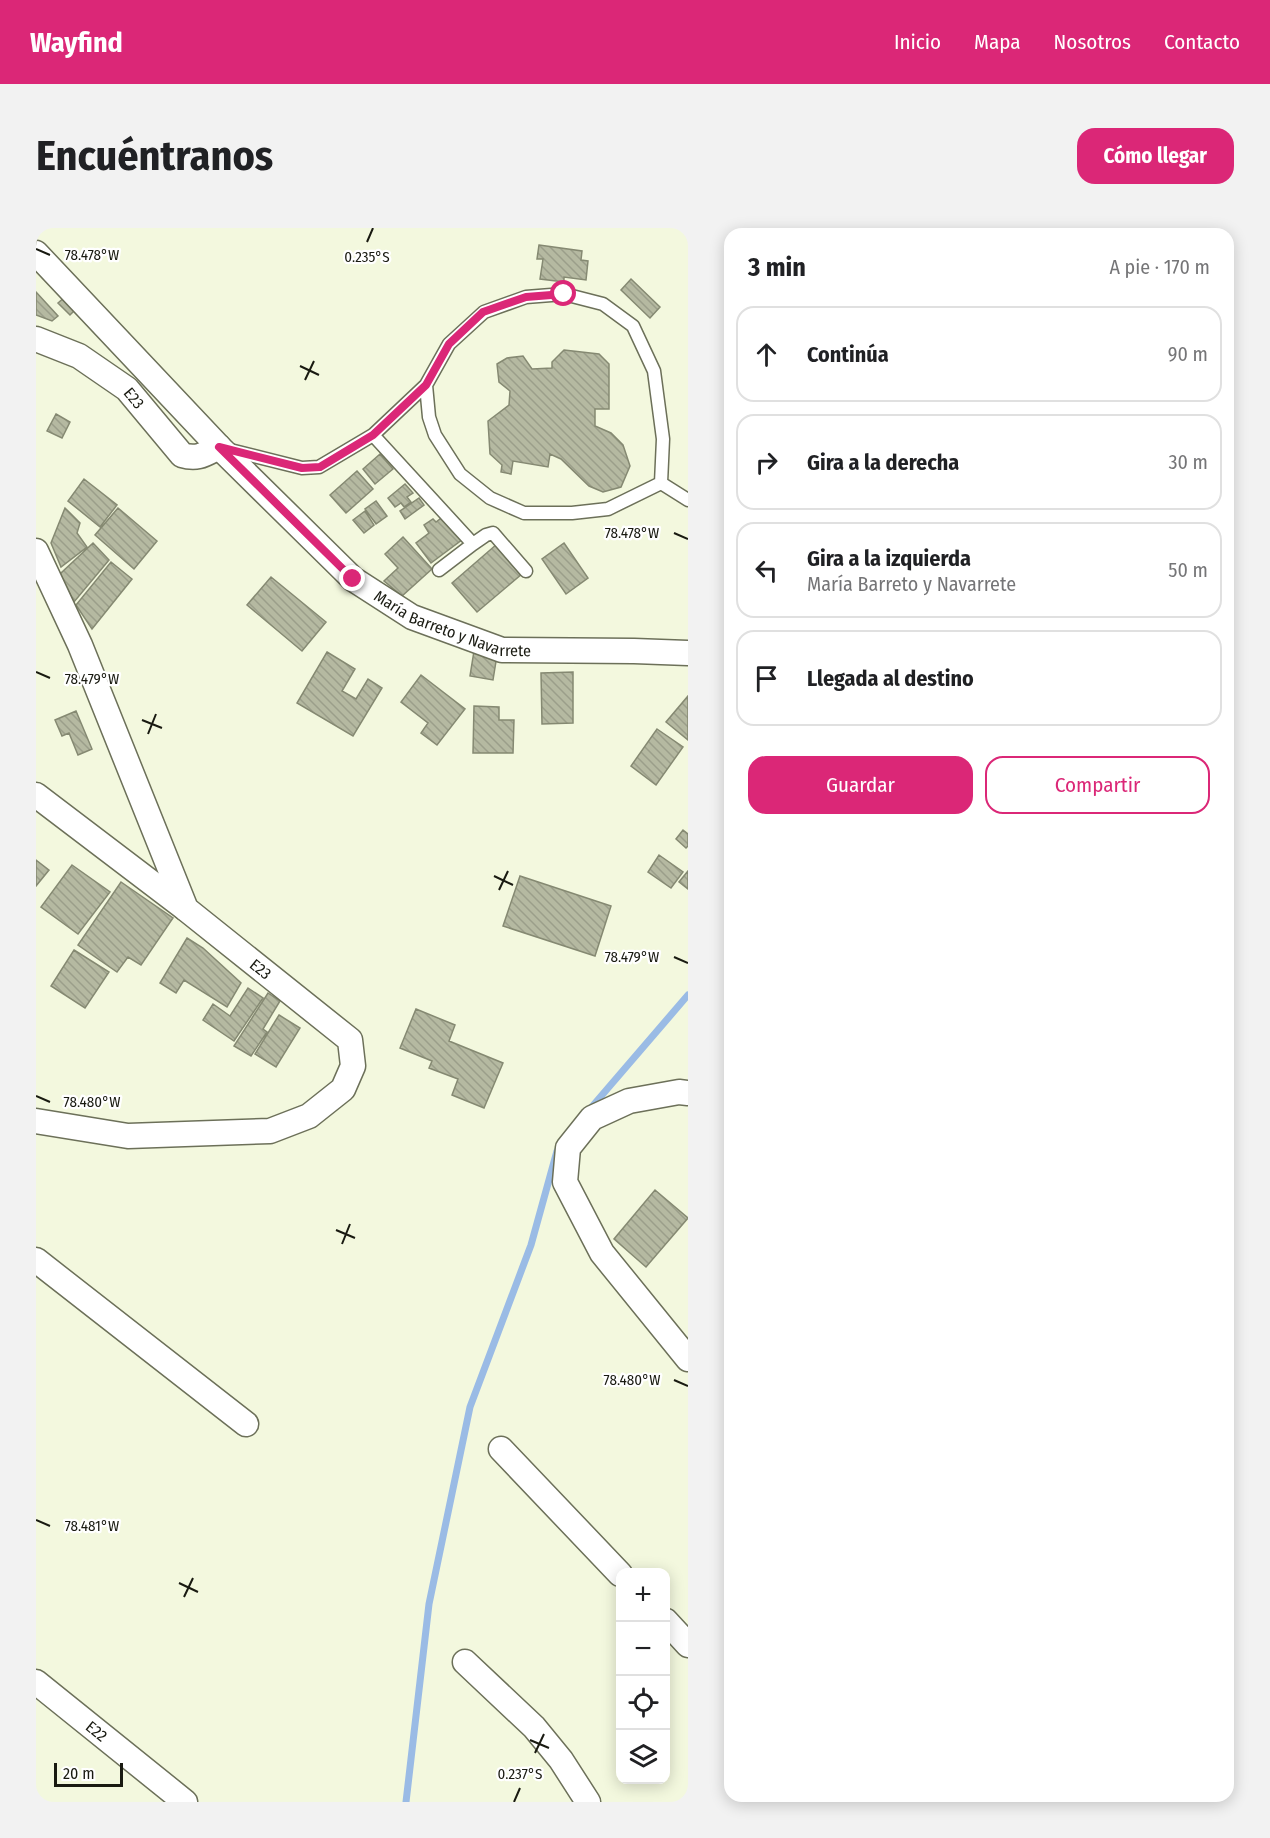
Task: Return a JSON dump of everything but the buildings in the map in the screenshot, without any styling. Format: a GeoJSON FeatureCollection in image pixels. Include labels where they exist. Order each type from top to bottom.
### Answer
{"type":"FeatureCollection","features":[{"type":"Feature","properties":{"kind":"street","name":"María Barreto y Navarrete"},"geometry":{"type":"LineString","coordinates":[[36,253],[219,447],[353,579],[412,617],[502,650],[688,653]]}},
{"type":"Feature","properties":{"kind":"street","name":"E23"},"geometry":{"type":"LineString","coordinates":[[36,339],[78,356],[127,389],[182,455],[192,458],[219,447]]}},
{"type":"Feature","properties":{"kind":"street","name":"E23"},"geometry":{"type":"LineString","coordinates":[[36,551],[80,645],[186,909],[350,1040],[353,1066],[343,1089],[309,1116],[270,1131],[128,1136],[36,1121]]}},
{"type":"Feature","properties":{"kind":"street"},"geometry":{"type":"LineString","coordinates":[[36,795],[186,909]]}},
{"type":"Feature","properties":{"kind":"street"},"geometry":{"type":"LineString","coordinates":[[688,1093],[679,1092],[629,1101],[592,1118],[568,1148],[565,1182],[602,1253],[688,1359]]}},
{"type":"Feature","properties":{"kind":"street"},"geometry":{"type":"LineString","coordinates":[[36,1260],[246,1424]]}},
{"type":"Feature","properties":{"kind":"street"},"geometry":{"type":"LineString","coordinates":[[501,1449],[616,1569]]}},
{"type":"Feature","properties":{"kind":"street"},"geometry":{"type":"LineString","coordinates":[[667,1622],[688,1644]]}},
{"type":"Feature","properties":{"kind":"street"},"geometry":{"type":"LineString","coordinates":[[465,1662],[534,1727],[561,1760],[588,1802]]}},
{"type":"Feature","properties":{"kind":"street","name":"E22"},"geometry":{"type":"LineString","coordinates":[[36,1682],[184,1802]]}},
{"type":"Feature","properties":{"kind":"lane"},"geometry":{"type":"LineString","coordinates":[[219,447],[302,468],[320,467],[373,435],[426,385],[449,344],[483,312],[526,297],[564,294],[603,304],[633,326],[654,371],[663,440],[661,483]]}},
{"type":"Feature","properties":{"kind":"lane"},"geometry":{"type":"LineString","coordinates":[[426,385],[429,417],[435,435],[460,474],[490,498],[524,513],[572,513],[608,509],[661,483]]}},
{"type":"Feature","properties":{"kind":"lane"},"geometry":{"type":"LineString","coordinates":[[373,435],[473,544]]}},
{"type":"Feature","properties":{"kind":"lane"},"geometry":{"type":"LineString","coordinates":[[661,483],[688,500]]}},
{"type":"Feature","properties":{"kind":"lane"},"geometry":{"type":"LineString","coordinates":[[439,570],[486,535],[493,533],[526,571]]}},
{"type":"Feature","properties":{"kind":"waterway"},"geometry":{"type":"LineString","coordinates":[[590,1109],[688,995]]}},
{"type":"Feature","properties":{"kind":"waterway"},"geometry":{"type":"LineString","coordinates":[[406,1802],[429,1604],[470,1407],[531,1245],[557,1151]]}},
{"type":"Feature","properties":{"kind":"route"},"geometry":{"type":"LineString","coordinates":[[353,579],[219,447],[302,468],[320,467],[373,435],[426,385],[449,344],[483,312],[526,297],[564,294]]}}]}
